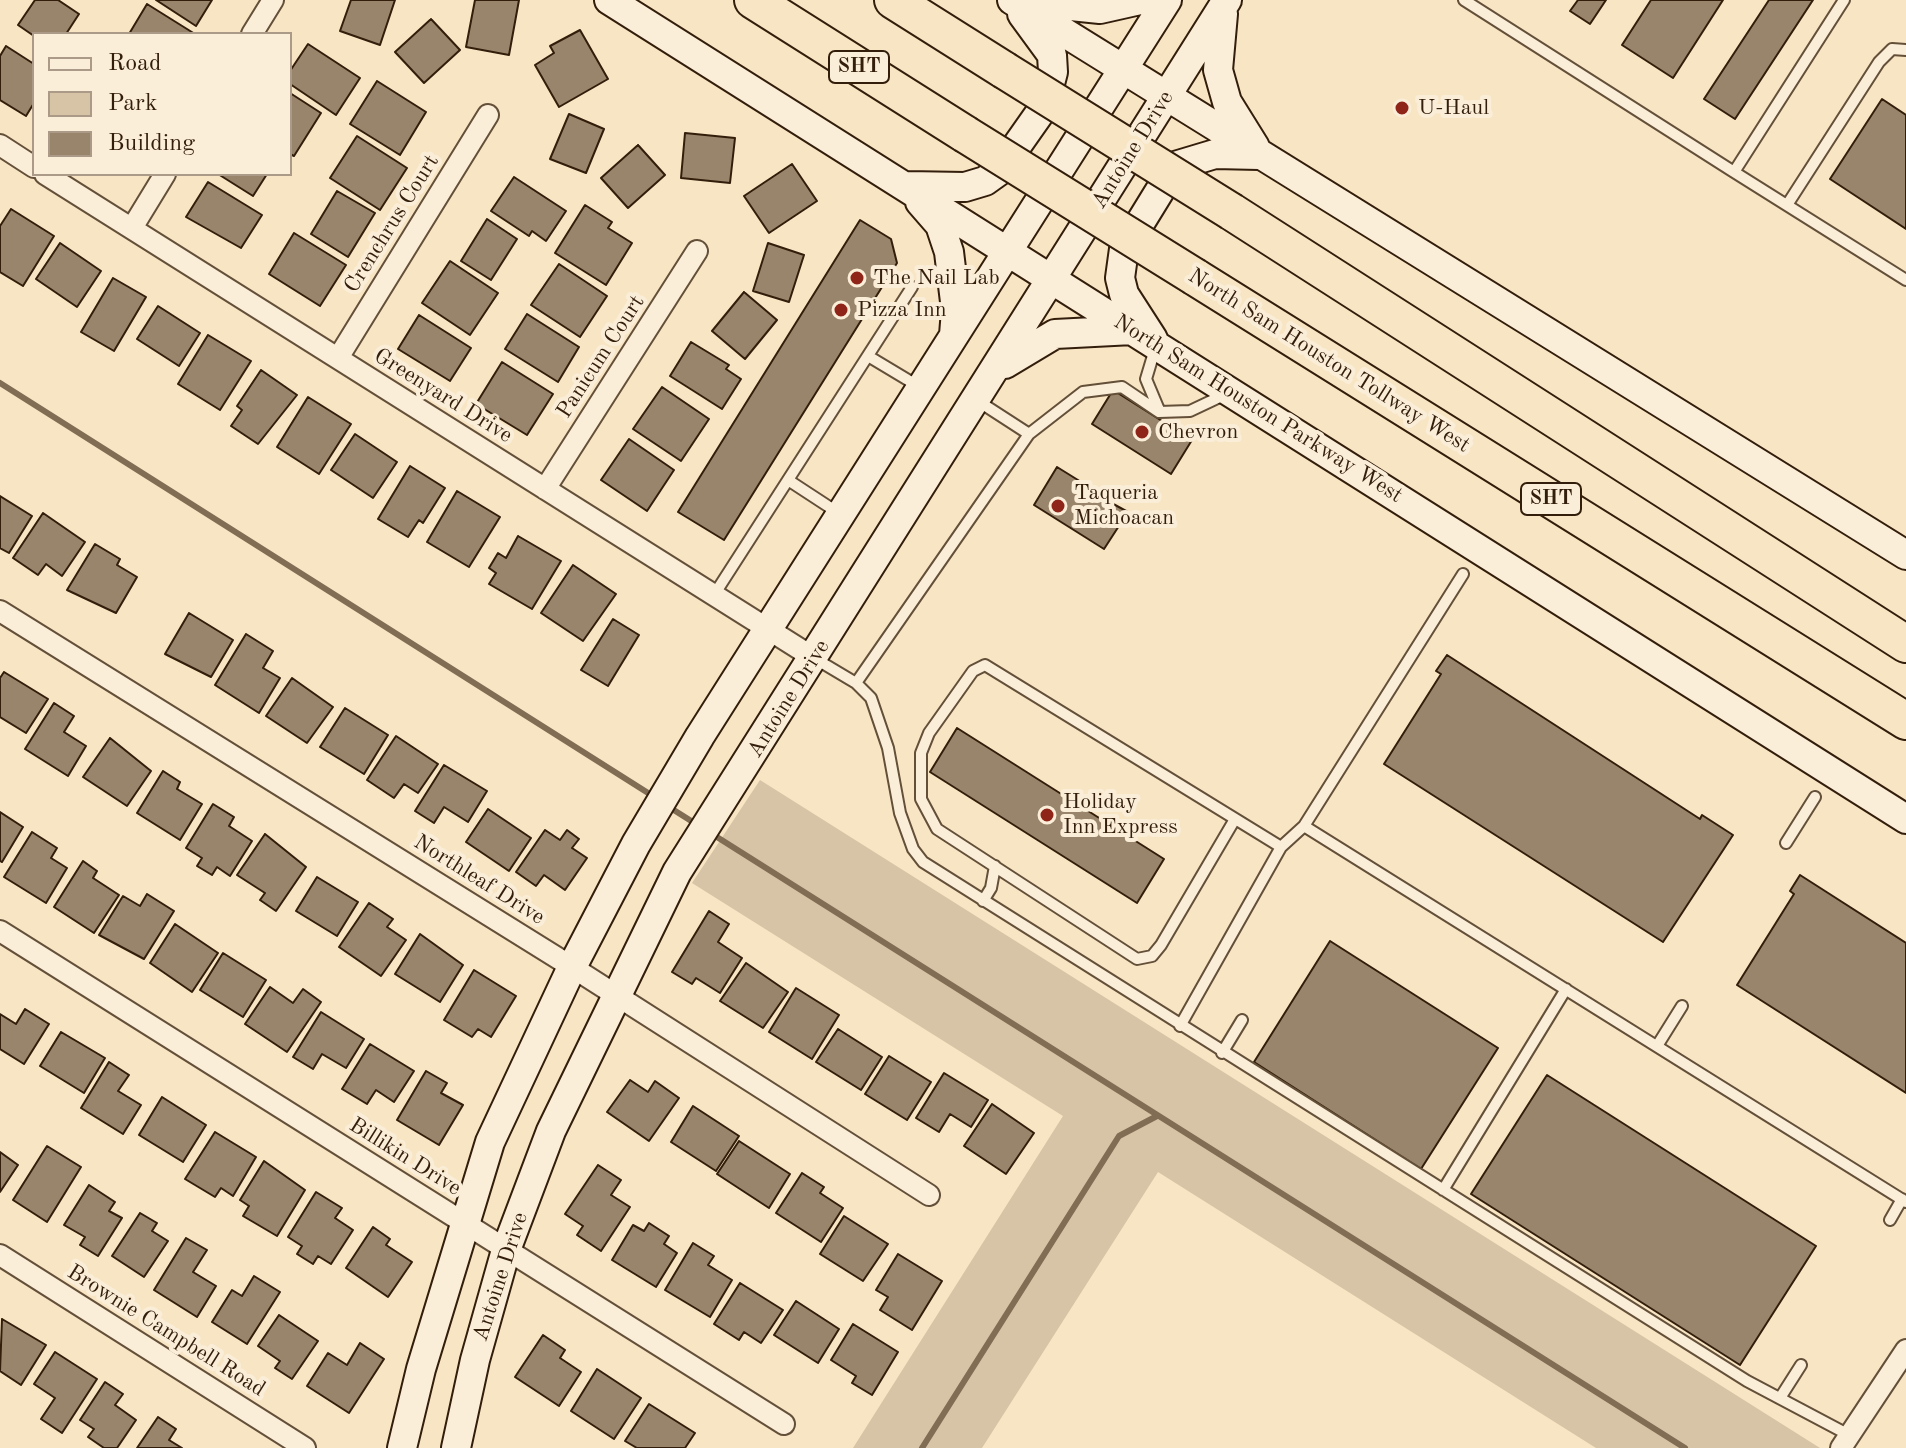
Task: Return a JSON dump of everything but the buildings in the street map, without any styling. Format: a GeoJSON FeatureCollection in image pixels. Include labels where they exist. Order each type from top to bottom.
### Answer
{"type":"FeatureCollection","features":[{"type":"Feature","properties":{"kind":"highway","name":"North Sam Houston Tollway West"},"geometry":{"type":"LineString","coordinates":[[753,0],[1906,721]]}},
{"type":"Feature","properties":{"kind":"highway"},"geometry":{"type":"LineString","coordinates":[[893,0],[1232,212],[1906,644]]}},
{"type":"Feature","properties":{"kind":"main road","name":"North Sam Houston Parkway West"},"geometry":{"type":"LineString","coordinates":[[609,0],[1906,819]]}},
{"type":"Feature","properties":{"kind":"main road"},"geometry":{"type":"LineString","coordinates":[[906,186],[965,187],[985,181],[999,171],[1044,107],[1053,72],[1052,55],[1013,0]]}},
{"type":"Feature","properties":{"kind":"main road"},"geometry":{"type":"LineString","coordinates":[[1013,0],[1100,9],[1140,0]]}},
{"type":"Feature","properties":{"kind":"main road"},"geometry":{"type":"LineString","coordinates":[[1013,0],[1906,555]]}},
{"type":"Feature","properties":{"kind":"main road"},"geometry":{"type":"LineString","coordinates":[[402,1448],[421,1369],[490,1142],[572,967],[636,844],[700,736],[1167,0]]}},
{"type":"Feature","properties":{"kind":"main road"},"geometry":{"type":"LineString","coordinates":[[1225,3],[1218,70],[1227,102],[1260,155]]}},
{"type":"Feature","properties":{"kind":"main road","name":"Antoine Drive"},"geometry":{"type":"LineString","coordinates":[[456,1448],[475,1360],[506,1250],[551,1131],[677,872],[1225,3]]}},
{"type":"Feature","properties":{"kind":"main road"},"geometry":{"type":"LineString","coordinates":[[994,372],[1026,348],[1055,334],[1145,337],[1124,294],[1120,278],[1124,249],[1175,166],[1215,154],[1260,155]]}},
{"type":"Feature","properties":{"kind":"main road"},"geometry":{"type":"LineString","coordinates":[[906,186],[940,225],[949,252],[956,310],[954,336]]}},
{"type":"Feature","properties":{"kind":"street"},"geometry":{"type":"LineString","coordinates":[[253,32],[273,0]]}},
{"type":"Feature","properties":{"kind":"street","name":"Crenchrus Court"},"geometry":{"type":"LineString","coordinates":[[338,358],[488,115]]}},
{"type":"Feature","properties":{"kind":"street"},"geometry":{"type":"LineString","coordinates":[[0,145],[32,166]]}},
{"type":"Feature","properties":{"kind":"street","name":"Greenyard Drive"},"geometry":{"type":"LineString","coordinates":[[48,176],[814,658]]}},
{"type":"Feature","properties":{"kind":"street"},"geometry":{"type":"LineString","coordinates":[[132,228],[164,176]]}},
{"type":"Feature","properties":{"kind":"street","name":"Panicum Court"},"geometry":{"type":"LineString","coordinates":[[545,489],[697,251]]}},
{"type":"Feature","properties":{"kind":"street","name":"Northleaf Drive"},"geometry":{"type":"LineString","coordinates":[[0,611],[572,967],[929,1195]]}},
{"type":"Feature","properties":{"kind":"street","name":"Billikin Drive"},"geometry":{"type":"LineString","coordinates":[[0,931],[784,1424]]}},
{"type":"Feature","properties":{"kind":"street","name":"Brownie Campbell Road"},"geometry":{"type":"LineString","coordinates":[[0,1255],[305,1448]]}},
{"type":"Feature","properties":{"kind":"street"},"geometry":{"type":"LineString","coordinates":[[1845,1442],[1906,1350]]}},
{"type":"Feature","properties":{"kind":"lane"},"geometry":{"type":"LineString","coordinates":[[1464,0],[1906,280]]}},
{"type":"Feature","properties":{"kind":"lane"},"geometry":{"type":"LineString","coordinates":[[1734,172],[1844,0]]}},
{"type":"Feature","properties":{"kind":"lane"},"geometry":{"type":"LineString","coordinates":[[1787,205],[1879,62],[1892,49],[1906,50]]}},
{"type":"Feature","properties":{"kind":"lane"},"geometry":{"type":"LineString","coordinates":[[714,595],[912,287]]}},
{"type":"Feature","properties":{"kind":"lane"},"geometry":{"type":"LineString","coordinates":[[1145,337],[1146,379],[1159,412]]}},
{"type":"Feature","properties":{"kind":"lane"},"geometry":{"type":"LineString","coordinates":[[868,356],[921,388]]}},
{"type":"Feature","properties":{"kind":"lane"},"geometry":{"type":"LineString","coordinates":[[856,683],[1029,434],[1083,392],[1122,387],[1159,412],[1190,411],[1231,392]]}},
{"type":"Feature","properties":{"kind":"lane"},"geometry":{"type":"LineString","coordinates":[[977,400],[1029,434]]}},
{"type":"Feature","properties":{"kind":"lane"},"geometry":{"type":"LineString","coordinates":[[788,480],[841,514]]}},
{"type":"Feature","properties":{"kind":"lane"},"geometry":{"type":"LineString","coordinates":[[1180,1026],[1281,847],[1304,826],[1463,574]]}},
{"type":"Feature","properties":{"kind":"lane"},"geometry":{"type":"LineString","coordinates":[[814,658],[856,683],[871,698],[880,717],[900,813],[913,849],[923,862],[1222,1053],[1747,1381],[1780,1398],[1845,1442]]}},
{"type":"Feature","properties":{"kind":"lane"},"geometry":{"type":"LineString","coordinates":[[1235,819],[1161,945],[1152,956],[1143,958],[1116,948],[995,866],[954,843],[930,820],[921,799],[919,768],[929,733],[973,671],[985,665],[1281,847]]}},
{"type":"Feature","properties":{"kind":"lane"},"geometry":{"type":"LineString","coordinates":[[1786,843],[1815,797]]}},
{"type":"Feature","properties":{"kind":"lane"},"geometry":{"type":"LineString","coordinates":[[1304,826],[1904,1201],[1890,1220]]}},
{"type":"Feature","properties":{"kind":"lane"},"geometry":{"type":"LineString","coordinates":[[983,901],[991,888],[995,866]]}},
{"type":"Feature","properties":{"kind":"lane"},"geometry":{"type":"LineString","coordinates":[[1443,1190],[1566,989]]}},
{"type":"Feature","properties":{"kind":"lane"},"geometry":{"type":"LineString","coordinates":[[1657,1046],[1682,1006]]}},
{"type":"Feature","properties":{"kind":"lane"},"geometry":{"type":"LineString","coordinates":[[1222,1053],[1242,1020]]}},
{"type":"Feature","properties":{"kind":"lane"},"geometry":{"type":"LineString","coordinates":[[1780,1398],[1801,1365]]}},
{"type":"Feature","properties":{"kind":"green space"},"geometry":{"type":"Polygon","coordinates":[[[760,780],[1820,1448],[1596,1448],[1158,1172],[982,1448],[853,1448],[1063,1116],[692,883],[760,780]]]}},
{"type":"Feature","properties":{"kind":"waterway"},"geometry":{"type":"LineString","coordinates":[[0,383],[656,798]]}},
{"type":"Feature","properties":{"kind":"waterway"},"geometry":{"type":"LineString","coordinates":[[669,807],[696,824]]}},
{"type":"Feature","properties":{"kind":"waterway"},"geometry":{"type":"LineString","coordinates":[[709,832],[1685,1448]]}},
{"type":"Feature","properties":{"kind":"waterway"},"geometry":{"type":"LineString","coordinates":[[922,1448],[1119,1136],[1157,1116]]}},
{"type":"Feature","properties":{"kind":"place","name":"U-Haul"},"geometry":{"type":"Point","coordinates":[1402,108]}},
{"type":"Feature","properties":{"kind":"place","name":"The Nail Lab"},"geometry":{"type":"Point","coordinates":[857,278]}},
{"type":"Feature","properties":{"kind":"place","name":"Pizza Inn"},"geometry":{"type":"Point","coordinates":[841,310]}},
{"type":"Feature","properties":{"kind":"place","name":"Chevron"},"geometry":{"type":"Point","coordinates":[1142,432]}},
{"type":"Feature","properties":{"kind":"place","name":"Taqueria Michoacan"},"geometry":{"type":"Point","coordinates":[1058,506]}},
{"type":"Feature","properties":{"kind":"place","name":"Holiday Inn Express"},"geometry":{"type":"Point","coordinates":[1047,815]}}]}
